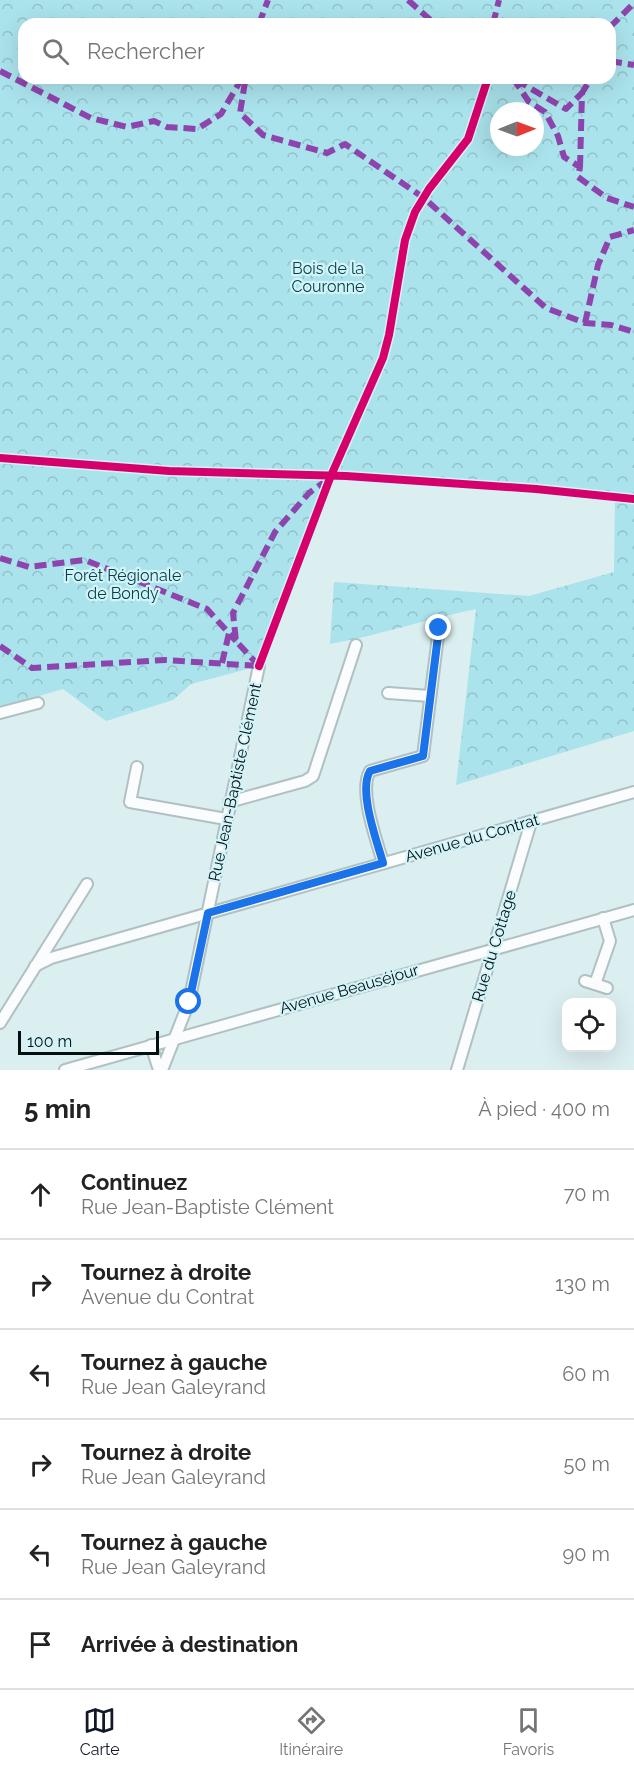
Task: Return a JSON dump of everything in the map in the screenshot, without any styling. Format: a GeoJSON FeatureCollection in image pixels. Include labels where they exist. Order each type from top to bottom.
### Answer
{"type":"FeatureCollection","features":[{"type":"Feature","properties":{"kind":"street"},"geometry":{"type":"LineString","coordinates":[[383,863],[367,801],[365,779],[370,771],[423,756],[439,628]]}},
{"type":"Feature","properties":{"kind":"street"},"geometry":{"type":"LineString","coordinates":[[229,802],[305,781],[313,776],[356,645]]}},
{"type":"Feature","properties":{"kind":"street","name":"Rue Jean-Baptiste Clément"},"geometry":{"type":"LineString","coordinates":[[161,1070],[189,1002],[259,666]]}},
{"type":"Feature","properties":{"kind":"street"},"geometry":{"type":"LineString","coordinates":[[388,693],[430,696]]}},
{"type":"Feature","properties":{"kind":"street"},"geometry":{"type":"LineString","coordinates":[[0,713],[38,703]]}},
{"type":"Feature","properties":{"kind":"street"},"geometry":{"type":"LineString","coordinates":[[137,767],[130,802],[226,819]]}},
{"type":"Feature","properties":{"kind":"street","name":"Avenue du Contrat"},"geometry":{"type":"LineString","coordinates":[[35,966],[51,958],[634,792]]}},
{"type":"Feature","properties":{"kind":"street","name":"Rue du Cottage"},"geometry":{"type":"LineString","coordinates":[[457,1070],[531,822]]}},
{"type":"Feature","properties":{"kind":"street"},"geometry":{"type":"LineString","coordinates":[[0,1023],[87,884]]}},
{"type":"Feature","properties":{"kind":"street","name":"Avenue Beauséjour"},"geometry":{"type":"LineString","coordinates":[[65,1070],[634,910]]}},
{"type":"Feature","properties":{"kind":"street"},"geometry":{"type":"LineString","coordinates":[[603,918],[610,941],[590,982],[607,988]]}},
{"type":"Feature","properties":{"kind":"street","name":"Rue Jean-Baptiste Clément"},"geometry":{"type":"LineString","coordinates":[[151,1046],[161,1070]]}},
{"type":"Feature","properties":{"kind":"green space","name":"Bois de la Couronne"},"geometry":{"type":"Polygon","coordinates":[[[0,0],[634,0],[634,731],[456,785],[476,609],[330,644],[334,582],[529,596],[614,572],[615,496],[346,476],[330,478],[259,666],[191,684],[173,700],[106,721],[63,689],[0,707],[0,0]]]}},
{"type":"Feature","properties":{"kind":"marked path"},"geometry":{"type":"LineString","coordinates":[[261,18],[268,0]]}},
{"type":"Feature","properties":{"kind":"marked path"},"geometry":{"type":"LineString","coordinates":[[408,0],[428,18]]}},
{"type":"Feature","properties":{"kind":"marked path"},"geometry":{"type":"LineString","coordinates":[[494,18],[499,0]]}},
{"type":"Feature","properties":{"kind":"marked path"},"geometry":{"type":"LineString","coordinates":[[616,21],[634,3]]}},
{"type":"Feature","properties":{"kind":"marked path"},"geometry":{"type":"LineString","coordinates":[[616,62],[634,65]]}},
{"type":"Feature","properties":{"kind":"marked path"},"geometry":{"type":"LineString","coordinates":[[0,71],[18,80]]}},
{"type":"Feature","properties":{"kind":"marked path"},"geometry":{"type":"LineString","coordinates":[[25,84],[91,118],[127,127],[154,121],[167,127],[197,129],[221,114],[238,84]]}},
{"type":"Feature","properties":{"kind":"marked path"},"geometry":{"type":"LineString","coordinates":[[245,84],[240,113],[263,135],[327,153],[345,144],[424,198],[546,308],[585,323],[611,325],[634,332]]}},
{"type":"Feature","properties":{"kind":"marked path"},"geometry":{"type":"LineString","coordinates":[[517,84],[529,102],[545,112],[558,136],[564,157],[580,167],[578,177],[607,198],[634,207]]}},
{"type":"Feature","properties":{"kind":"marked path"},"geometry":{"type":"LineString","coordinates":[[523,84],[566,109],[582,93]]}},
{"type":"Feature","properties":{"kind":"marked path"},"geometry":{"type":"LineString","coordinates":[[580,167],[582,93],[587,84]]}},
{"type":"Feature","properties":{"kind":"marked path"},"geometry":{"type":"LineString","coordinates":[[585,323],[598,265],[610,237],[634,230]]}},
{"type":"Feature","properties":{"kind":"marked path"},"geometry":{"type":"LineString","coordinates":[[259,666],[236,641],[233,613],[275,532],[309,493],[327,480]]}},
{"type":"Feature","properties":{"kind":"marked path"},"geometry":{"type":"LineString","coordinates":[[0,558],[29,567],[85,560],[207,609],[236,641]]}},
{"type":"Feature","properties":{"kind":"marked path"},"geometry":{"type":"LineString","coordinates":[[222,663],[229,633]]}},
{"type":"Feature","properties":{"kind":"marked path"},"geometry":{"type":"LineString","coordinates":[[0,646],[32,668],[165,660],[259,666]]}},
{"type":"Feature","properties":{"kind":"cycle path"},"geometry":{"type":"LineString","coordinates":[[259,666],[330,478],[383,358],[405,240],[415,212],[429,189],[468,139],[486,84]]}},
{"type":"Feature","properties":{"kind":"cycle path"},"geometry":{"type":"LineString","coordinates":[[0,458],[169,471],[346,476],[536,489],[634,499]]}},
{"type":"Feature","properties":{"kind":"route"},"geometry":{"type":"LineString","coordinates":[[189,1002],[208,913],[383,863],[367,801],[365,779],[370,771],[423,756],[439,628]]}},
{"type":"Feature","properties":{"kind":"park label","name":"Forêt Régionale de Bondy"},"geometry":{"type":"Point","coordinates":[123,584]}}]}
